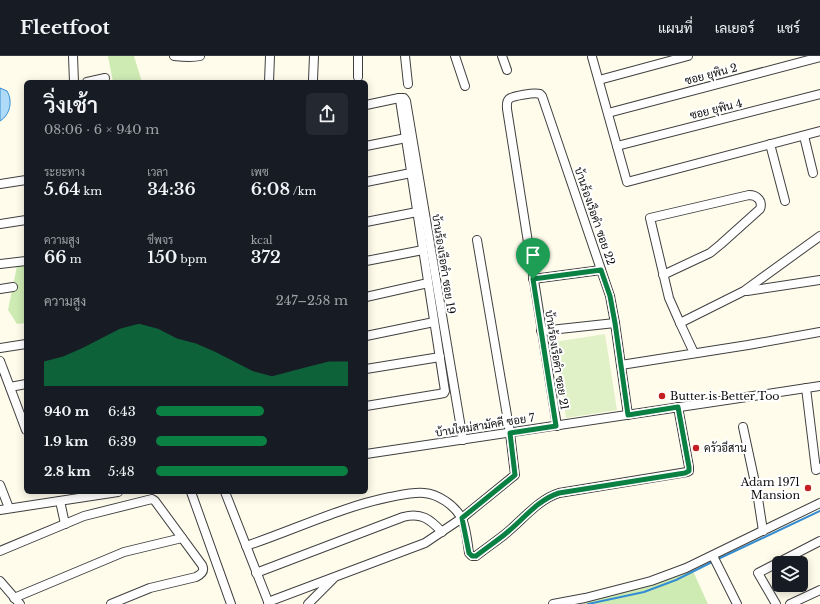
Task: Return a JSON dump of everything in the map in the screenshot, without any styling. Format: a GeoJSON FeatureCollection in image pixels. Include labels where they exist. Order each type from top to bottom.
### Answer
{"type":"FeatureCollection","features":[{"type":"Feature","properties":{"kind":"street"},"geometry":{"type":"LineString","coordinates":[[73,56],[74,80]]}},
{"type":"Feature","properties":{"kind":"street"},"geometry":{"type":"LineString","coordinates":[[174,56],[183,58],[197,56]]}},
{"type":"Feature","properties":{"kind":"street"},"geometry":{"type":"LineString","coordinates":[[269,80],[270,56]]}},
{"type":"Feature","properties":{"kind":"street"},"geometry":{"type":"LineString","coordinates":[[313,80],[314,56]]}},
{"type":"Feature","properties":{"kind":"street"},"geometry":{"type":"LineString","coordinates":[[358,56],[358,77]]}},
{"type":"Feature","properties":{"kind":"street"},"geometry":{"type":"LineString","coordinates":[[404,56],[408,84]]}},
{"type":"Feature","properties":{"kind":"street"},"geometry":{"type":"LineString","coordinates":[[455,56],[465,86]]}},
{"type":"Feature","properties":{"kind":"street"},"geometry":{"type":"LineString","coordinates":[[502,56],[507,70]]}},
{"type":"Feature","properties":{"kind":"street"},"geometry":{"type":"LineString","coordinates":[[599,80],[688,56]]}},
{"type":"Feature","properties":{"kind":"street"},"geometry":{"type":"LineString","coordinates":[[592,57],[627,182],[820,131]]}},
{"type":"Feature","properties":{"kind":"street","name":"ซอย ยุพิน 2"},"geometry":{"type":"LineString","coordinates":[[608,113],[820,57]]}},
{"type":"Feature","properties":{"kind":"street"},"geometry":{"type":"LineString","coordinates":[[96,80],[105,78]]}},
{"type":"Feature","properties":{"kind":"street","name":"บ้านร้องเรือคำ ซอย 22"},"geometry":{"type":"LineString","coordinates":[[507,109],[506,104],[511,98],[537,92],[542,96],[610,296],[628,415]]}},
{"type":"Feature","properties":{"kind":"street","name":"ซอย ยุพิน 4"},"geometry":{"type":"LineString","coordinates":[[617,146],[820,94]]}},
{"type":"Feature","properties":{"kind":"street"},"geometry":{"type":"LineString","coordinates":[[368,105],[399,98],[400,100],[445,391],[444,393],[439,394],[368,406]]}},
{"type":"Feature","properties":{"kind":"street","name":"บ้านร้องเรือคำ ซอย 19"},"geometry":{"type":"LineString","coordinates":[[399,98],[404,98],[406,101],[463,440]]}},
{"type":"Feature","properties":{"kind":"street","name":"บ้านร้องเรือคำ ซอย 21"},"geometry":{"type":"LineString","coordinates":[[507,109],[556,426]]}},
{"type":"Feature","properties":{"kind":"street"},"geometry":{"type":"LineString","coordinates":[[804,136],[813,173]]}},
{"type":"Feature","properties":{"kind":"street"},"geometry":{"type":"LineString","coordinates":[[368,146],[406,138]]}},
{"type":"Feature","properties":{"kind":"street"},"geometry":{"type":"LineString","coordinates":[[770,144],[785,201]]}},
{"type":"Feature","properties":{"kind":"street"},"geometry":{"type":"LineString","coordinates":[[368,182],[411,173]]}},
{"type":"Feature","properties":{"kind":"street"},"geometry":{"type":"LineString","coordinates":[[0,184],[24,180]]}},
{"type":"Feature","properties":{"kind":"street"},"geometry":{"type":"LineString","coordinates":[[664,275],[704,256],[721,244],[760,209],[760,200],[756,196],[749,195],[650,218],[669,298],[694,353]]}},
{"type":"Feature","properties":{"kind":"street"},"geometry":{"type":"LineString","coordinates":[[368,222],[418,212]]}},
{"type":"Feature","properties":{"kind":"street"},"geometry":{"type":"LineString","coordinates":[[0,224],[24,220]]}},
{"type":"Feature","properties":{"kind":"street"},"geometry":{"type":"LineString","coordinates":[[680,323],[744,291],[820,236]]}},
{"type":"Feature","properties":{"kind":"street"},"geometry":{"type":"LineString","coordinates":[[226,494],[269,603],[425,543],[462,518],[515,475],[510,433],[478,240]]}},
{"type":"Feature","properties":{"kind":"street"},"geometry":{"type":"LineString","coordinates":[[368,261],[423,250]]}},
{"type":"Feature","properties":{"kind":"street"},"geometry":{"type":"LineString","coordinates":[[0,264],[24,261]]}},
{"type":"Feature","properties":{"kind":"street"},"geometry":{"type":"LineString","coordinates":[[533,279],[601,270]]}},
{"type":"Feature","properties":{"kind":"street"},"geometry":{"type":"LineString","coordinates":[[744,291],[820,280]]}},
{"type":"Feature","properties":{"kind":"street"},"geometry":{"type":"LineString","coordinates":[[368,297],[428,283]]}},
{"type":"Feature","properties":{"kind":"street"},"geometry":{"type":"LineString","coordinates":[[0,289],[14,287]]}},
{"type":"Feature","properties":{"kind":"street"},"geometry":{"type":"LineString","coordinates":[[368,336],[434,322]]}},
{"type":"Feature","properties":{"kind":"street"},"geometry":{"type":"LineString","coordinates":[[541,331],[615,323]]}},
{"type":"Feature","properties":{"kind":"street"},"geometry":{"type":"LineString","coordinates":[[621,365],[820,332]]}},
{"type":"Feature","properties":{"kind":"street"},"geometry":{"type":"LineString","coordinates":[[0,348],[24,344]]}},
{"type":"Feature","properties":{"kind":"street"},"geometry":{"type":"LineString","coordinates":[[368,369],[440,357]]}},
{"type":"Feature","properties":{"kind":"street"},"geometry":{"type":"LineString","coordinates":[[0,361],[24,422]]}},
{"type":"Feature","properties":{"kind":"street"},"geometry":{"type":"LineString","coordinates":[[10,387],[24,384]]}},
{"type":"Feature","properties":{"kind":"street","name":"บ้านใหม่สามัคคี ซอย 7"},"geometry":{"type":"LineString","coordinates":[[368,454],[820,386]]}},
{"type":"Feature","properties":{"kind":"street"},"geometry":{"type":"LineString","coordinates":[[806,388],[816,470],[820,468]]}},
{"type":"Feature","properties":{"kind":"street"},"geometry":{"type":"LineString","coordinates":[[246,546],[344,510],[376,500],[424,493],[436,496],[447,502],[455,509],[462,518],[469,553],[474,557],[504,535],[537,505],[552,495],[685,473],[689,471],[678,407]]}},
{"type":"Feature","properties":{"kind":"street"},"geometry":{"type":"LineString","coordinates":[[743,427],[757,492],[763,531]]}},
{"type":"Feature","properties":{"kind":"street"},"geometry":{"type":"LineString","coordinates":[[0,485],[9,508]]}},
{"type":"Feature","properties":{"kind":"street"},"geometry":{"type":"LineString","coordinates":[[0,510],[104,494]]}},
{"type":"Feature","properties":{"kind":"street"},"geometry":{"type":"LineString","coordinates":[[192,494],[231,604]]}},
{"type":"Feature","properties":{"kind":"street"},"geometry":{"type":"LineString","coordinates":[[0,551],[84,516],[152,499],[204,568],[203,572],[201,575],[150,588],[111,604]]}},
{"type":"Feature","properties":{"kind":"street"},"geometry":{"type":"LineString","coordinates":[[63,500],[68,523]]}},
{"type":"Feature","properties":{"kind":"street"},"geometry":{"type":"LineString","coordinates":[[553,604],[584,598],[651,581],[715,559],[763,531],[820,503]]}},
{"type":"Feature","properties":{"kind":"street"},"geometry":{"type":"LineString","coordinates":[[256,572],[410,515],[417,515],[429,520],[442,532]]}},
{"type":"Feature","properties":{"kind":"street"},"geometry":{"type":"LineString","coordinates":[[0,581],[17,601],[124,552],[182,538]]}},
{"type":"Feature","properties":{"kind":"street"},"geometry":{"type":"LineString","coordinates":[[776,604],[758,573],[820,541]]}},
{"type":"Feature","properties":{"kind":"street"},"geometry":{"type":"LineString","coordinates":[[715,559],[737,604]]}},
{"type":"Feature","properties":{"kind":"street"},"geometry":{"type":"LineString","coordinates":[[308,604],[335,577]]}},
{"type":"Feature","properties":{"kind":"street"},"geometry":{"type":"LineString","coordinates":[[790,604],[820,590]]}},
{"type":"Feature","properties":{"kind":"green space"},"geometry":{"type":"Polygon","coordinates":[[[108,56],[134,56],[141,80],[113,80],[108,56]]]}},
{"type":"Feature","properties":{"kind":"green space"},"geometry":{"type":"Polygon","coordinates":[[[24,265],[24,323],[17,324],[8,310],[17,266],[24,265]]]}},
{"type":"Feature","properties":{"kind":"green space"},"geometry":{"type":"Polygon","coordinates":[[[605,334],[617,410],[566,418],[554,342],[605,334]]]}},
{"type":"Feature","properties":{"kind":"green space"},"geometry":{"type":"Polygon","coordinates":[[[692,569],[708,604],[583,604],[582,601],[634,590],[663,581],[692,569]]]}},
{"type":"Feature","properties":{"kind":"water"},"geometry":{"type":"Polygon","coordinates":[[[0,88],[7,91],[9,95],[10,108],[0,121],[0,88]]]}},
{"type":"Feature","properties":{"kind":"waterway"},"geometry":{"type":"LineString","coordinates":[[718,559],[820,511]]}},
{"type":"Feature","properties":{"kind":"waterway"},"geometry":{"type":"LineString","coordinates":[[588,604],[644,592],[676,580],[714,561]]}},
{"type":"Feature","properties":{"kind":"place","name":"Butter is Better Too"},"geometry":{"type":"Point","coordinates":[662,396]}},
{"type":"Feature","properties":{"kind":"place","name":"ครัวอีสาน"},"geometry":{"type":"Point","coordinates":[696,448]}},
{"type":"Feature","properties":{"kind":"place","name":"Adam 1971 Mansion"},"geometry":{"type":"Point","coordinates":[808,488]}},
{"type":"Feature","properties":{"kind":"route"},"geometry":{"type":"LineString","coordinates":[[601,270],[610,296],[628,415],[678,407],[689,471],[685,473],[552,495],[537,505],[504,535],[474,557],[469,553],[462,518],[515,475],[510,433],[556,426],[533,279],[601,270]]}}]}
